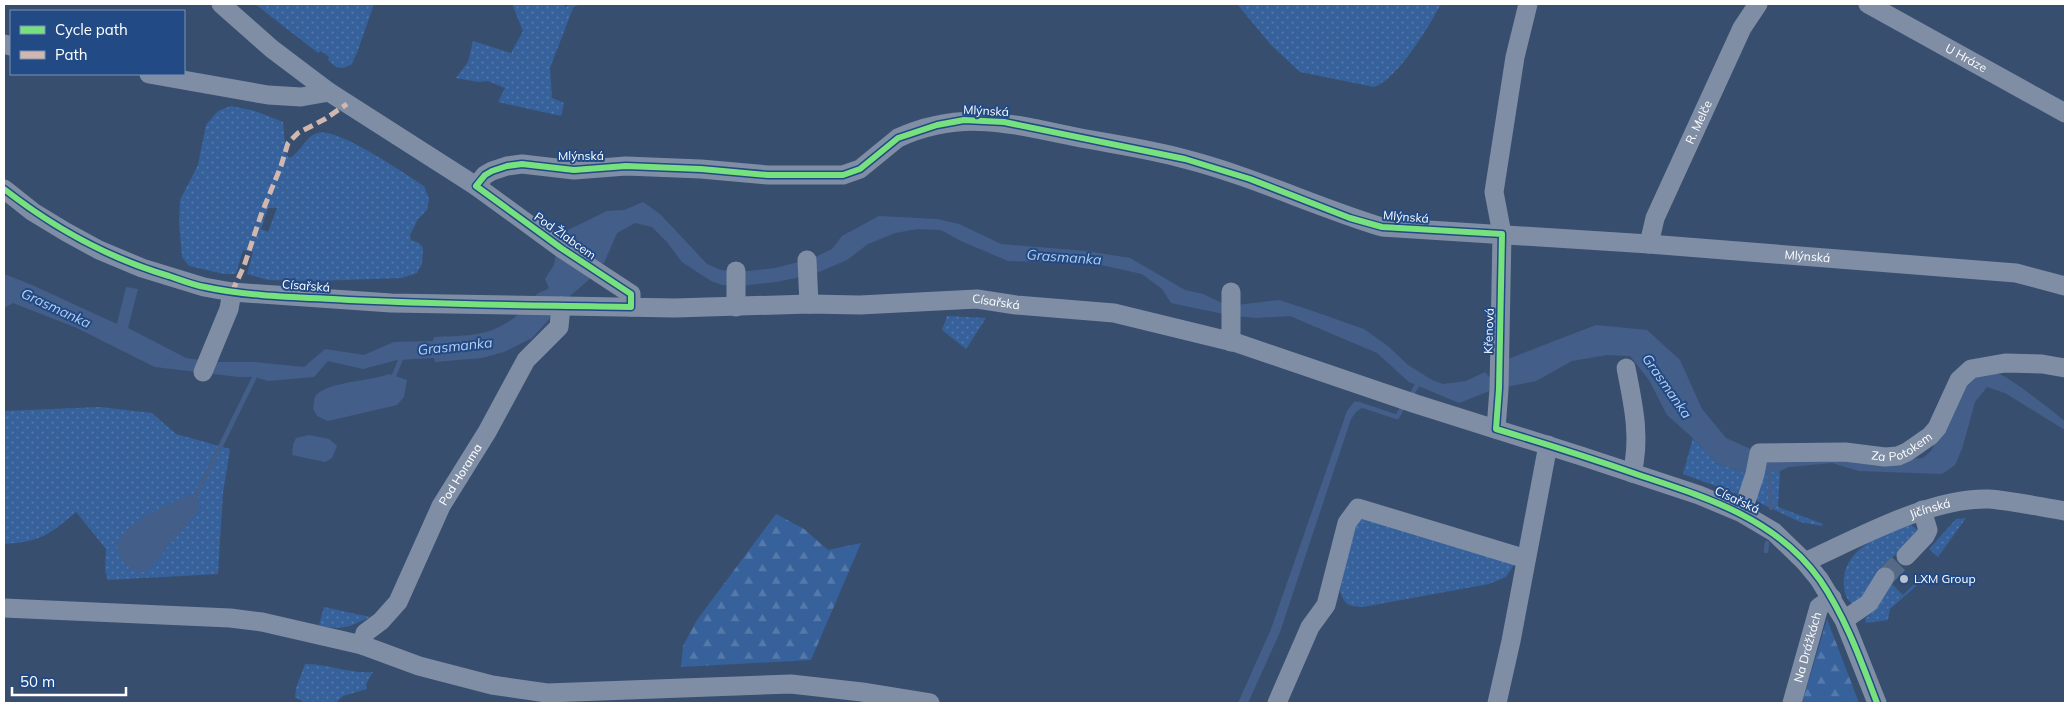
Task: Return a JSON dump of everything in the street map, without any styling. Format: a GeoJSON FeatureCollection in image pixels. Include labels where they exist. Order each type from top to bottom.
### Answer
{"type":"FeatureCollection","features":[{"type":"Feature","properties":{"kind":"street","name":"Pod Žlabcem"},"geometry":{"type":"LineString","coordinates":[[221,4],[272,49],[329,92],[476,186],[561,248],[631,294],[631,307]]}},
{"type":"Feature","properties":{"kind":"street","name":"Křenová"},"geometry":{"type":"LineString","coordinates":[[1496,429],[1499,383],[1502,234],[1494,192],[1515,56],[1528,4]]}},
{"type":"Feature","properties":{"kind":"street","name":"R. Melče"},"geometry":{"type":"LineString","coordinates":[[1649,244],[1655,218],[1742,28],[1758,4]]}},
{"type":"Feature","properties":{"kind":"street","name":"U Hráze"},"geometry":{"type":"LineString","coordinates":[[1868,4],[2065,113]]}},
{"type":"Feature","properties":{"kind":"street"},"geometry":{"type":"LineString","coordinates":[[155,75],[268,95],[301,97],[329,92]]}},
{"type":"Feature","properties":{"kind":"street","name":"Mlýnská"},"geometry":{"type":"LineString","coordinates":[[476,186],[492,170],[522,164],[574,170],[626,166],[778,175],[842,175],[860,169],[898,138],[937,125],[964,120],[1004,122],[1184,159],[1250,179],[1350,218],[1382,228],[1649,244],[2016,272],[2065,286]]}},
{"type":"Feature","properties":{"kind":"street","name":"Císařská"},"geometry":{"type":"LineString","coordinates":[[4,189],[33,212],[66,232],[137,266],[204,287],[232,292],[391,303],[736,308],[809,304],[860,305],[974,299],[1016,305],[1106,312],[1231,342],[1632,472],[1699,495],[1742,513],[1769,529],[1805,562],[1832,598],[1844,620],[1877,703]]}},
{"type":"Feature","properties":{"kind":"street"},"geometry":{"type":"LineString","coordinates":[[807,268],[809,304]]}},
{"type":"Feature","properties":{"kind":"street"},"geometry":{"type":"LineString","coordinates":[[736,279],[736,308]]}},
{"type":"Feature","properties":{"kind":"street"},"geometry":{"type":"LineString","coordinates":[[205,367],[229,309],[232,292]]}},
{"type":"Feature","properties":{"kind":"street"},"geometry":{"type":"LineString","coordinates":[[1231,305],[1231,342]]}},
{"type":"Feature","properties":{"kind":"street","name":"Pod Horama"},"geometry":{"type":"LineString","coordinates":[[362,644],[366,633],[398,602],[441,506],[487,432],[526,360],[560,326],[561,306]]}},
{"type":"Feature","properties":{"kind":"street","name":"Za Potokem"},"geometry":{"type":"LineString","coordinates":[[1742,513],[1758,458],[1845,452],[1885,457],[1898,456],[1930,436],[1937,428],[1959,380],[1971,369],[2005,363],[2042,364],[2065,368]]}},
{"type":"Feature","properties":{"kind":"street"},"geometry":{"type":"LineString","coordinates":[[1626,368],[1635,423],[1636,456],[1632,472]]}},
{"type":"Feature","properties":{"kind":"street"},"geometry":{"type":"LineString","coordinates":[[1498,703],[1548,445]]}},
{"type":"Feature","properties":{"kind":"street","name":"Jičínská"},"geometry":{"type":"LineString","coordinates":[[1805,562],[1922,510],[1940,505],[1989,499],[2065,511]]}},
{"type":"Feature","properties":{"kind":"street"},"geometry":{"type":"LineString","coordinates":[[1277,703],[1310,626],[1326,605],[1347,523],[1358,508],[1526,559]]}},
{"type":"Feature","properties":{"kind":"street"},"geometry":{"type":"LineString","coordinates":[[1906,556],[1926,536],[1928,530],[1922,510]]}},
{"type":"Feature","properties":{"kind":"street"},"geometry":{"type":"LineString","coordinates":[[1844,620],[1869,603],[1885,577]]}},
{"type":"Feature","properties":{"kind":"street","name":"Na Drážkách"},"geometry":{"type":"LineString","coordinates":[[1792,703],[1819,607],[1832,598]]}},
{"type":"Feature","properties":{"kind":"street"},"geometry":{"type":"LineString","coordinates":[[4,608],[230,618],[262,622],[362,644],[419,666],[492,685],[547,693],[791,684],[862,692],[930,703]]}},
{"type":"Feature","properties":{"kind":"green space"},"geometry":{"type":"Polygon","coordinates":[[[255,4],[349,4],[350,6],[350,4],[374,4],[357,53],[351,65],[343,68],[336,67],[328,60],[329,57],[321,51],[318,53],[255,4]]]}},
{"type":"Feature","properties":{"kind":"green space"},"geometry":{"type":"Polygon","coordinates":[[[512,4],[563,4],[565,7],[571,4],[579,4],[573,8],[550,68],[552,98],[564,103],[561,116],[498,102],[505,88],[488,81],[478,82],[456,78],[468,62],[473,41],[511,53],[523,31],[512,4]]]}},
{"type":"Feature","properties":{"kind":"green space"},"geometry":{"type":"Polygon","coordinates":[[[1237,4],[1441,4],[1421,38],[1403,63],[1393,74],[1374,87],[1300,72],[1271,45],[1237,4]]]}},
{"type":"Feature","properties":{"kind":"green space"},"geometry":{"type":"Polygon","coordinates":[[[231,106],[255,111],[283,122],[286,154],[289,158],[313,135],[328,133],[356,144],[424,186],[429,199],[427,210],[418,219],[410,235],[411,240],[419,243],[423,248],[422,264],[417,273],[402,278],[314,281],[268,280],[247,274],[253,252],[243,250],[236,274],[224,274],[189,266],[182,257],[179,222],[180,200],[198,165],[206,125],[218,111],[231,106]],[[268,208],[261,229],[268,232],[277,208],[268,208]]]}},
{"type":"Feature","properties":{"kind":"green space"},"geometry":{"type":"Polygon","coordinates":[[[947,316],[986,318],[966,349],[942,330],[947,316]]]}},
{"type":"Feature","properties":{"kind":"green space"},"geometry":{"type":"Polygon","coordinates":[[[100,407],[152,413],[176,434],[230,449],[223,493],[218,574],[108,580],[105,571],[106,549],[76,512],[43,536],[27,541],[4,544],[4,411],[100,407]]]}},
{"type":"Feature","properties":{"kind":"green space"},"geometry":{"type":"Polygon","coordinates":[[[1693,438],[1717,463],[1750,475],[1737,494],[1683,474],[1693,438]]]}},
{"type":"Feature","properties":{"kind":"green space"},"geometry":{"type":"Polygon","coordinates":[[[1780,471],[1778,507],[1823,524],[1822,526],[1800,522],[1758,502],[1756,499],[1760,472],[1780,471]]]}},
{"type":"Feature","properties":{"kind":"green space"},"geometry":{"type":"Polygon","coordinates":[[[776,514],[804,529],[828,550],[861,543],[811,660],[681,667],[683,646],[697,620],[776,514]]]}},
{"type":"Feature","properties":{"kind":"green space"},"geometry":{"type":"Polygon","coordinates":[[[1358,517],[1515,563],[1506,577],[1489,584],[1363,607],[1354,606],[1345,602],[1340,591],[1353,526],[1358,517]]]}},
{"type":"Feature","properties":{"kind":"green space"},"geometry":{"type":"Polygon","coordinates":[[[1966,518],[1938,557],[1929,549],[1956,519],[1966,518]]]}},
{"type":"Feature","properties":{"kind":"green space"},"geometry":{"type":"Polygon","coordinates":[[[1911,525],[1918,530],[1915,536],[1877,572],[1859,600],[1855,604],[1850,602],[1845,593],[1844,577],[1847,566],[1853,557],[1869,542],[1911,525]]]}},
{"type":"Feature","properties":{"kind":"green space"},"geometry":{"type":"Polygon","coordinates":[[[1924,574],[1915,587],[1890,609],[1888,620],[1866,623],[1865,619],[1877,608],[1891,583],[1903,595],[1924,574]]]}},
{"type":"Feature","properties":{"kind":"green space"},"geometry":{"type":"Polygon","coordinates":[[[324,607],[370,617],[345,627],[327,627],[319,625],[324,607]]]}},
{"type":"Feature","properties":{"kind":"green space"},"geometry":{"type":"Polygon","coordinates":[[[1827,619],[1859,703],[1802,703],[1827,619]]]}},
{"type":"Feature","properties":{"kind":"green space"},"geometry":{"type":"Polygon","coordinates":[[[305,664],[356,672],[373,672],[366,684],[367,689],[343,696],[336,703],[305,703],[295,697],[296,688],[305,664]]]}},
{"type":"Feature","properties":{"kind":"water","name":"Grasmanka"},"geometry":{"type":"Polygon","coordinates":[[[643,202],[660,214],[707,264],[721,270],[740,272],[775,268],[811,259],[832,249],[842,236],[879,216],[937,219],[959,224],[1001,244],[1086,251],[1130,258],[1185,290],[1203,294],[1228,306],[1279,300],[1364,329],[1389,347],[1408,365],[1432,380],[1443,384],[1466,381],[1485,372],[1492,380],[1508,359],[1596,325],[1647,330],[1680,360],[1702,409],[1726,438],[1755,451],[1899,460],[1923,458],[1931,451],[1968,378],[1992,373],[2009,379],[2065,421],[2065,430],[2005,393],[1987,387],[1975,402],[1962,449],[1955,465],[1942,474],[1859,471],[1832,463],[1789,467],[1780,471],[1760,472],[1750,475],[1717,463],[1667,415],[1649,380],[1630,356],[1607,355],[1572,361],[1536,381],[1492,390],[1459,403],[1409,382],[1377,353],[1290,316],[1255,318],[1228,315],[1171,303],[1162,289],[1142,274],[1092,263],[1008,261],[961,241],[941,230],[918,229],[895,233],[868,244],[847,260],[812,275],[741,286],[722,285],[711,281],[682,262],[667,242],[652,227],[635,223],[617,233],[604,263],[601,264],[591,278],[571,295],[532,338],[504,352],[482,358],[435,362],[434,358],[397,360],[363,369],[328,361],[314,377],[268,381],[255,377],[239,377],[155,367],[77,328],[13,303],[4,308],[4,274],[117,324],[126,287],[138,289],[128,328],[186,358],[213,362],[254,362],[304,367],[325,349],[364,355],[394,342],[433,341],[434,337],[476,334],[506,324],[518,315],[537,294],[549,288],[545,279],[554,265],[556,254],[566,241],[566,231],[607,211],[624,210],[643,202]]]}},
{"type":"Feature","properties":{"kind":"water"},"geometry":{"type":"Polygon","coordinates":[[[389,374],[407,380],[404,397],[397,405],[328,421],[317,416],[313,408],[315,397],[320,392],[337,385],[389,374]]]}},
{"type":"Feature","properties":{"kind":"water"},"geometry":{"type":"Polygon","coordinates":[[[1355,401],[1362,408],[1351,419],[1280,632],[1248,703],[1238,703],[1271,629],[1347,411],[1355,401]]]}},
{"type":"Feature","properties":{"kind":"water"},"geometry":{"type":"Polygon","coordinates":[[[309,435],[329,439],[337,446],[332,458],[325,462],[292,455],[296,438],[309,435]]]}},
{"type":"Feature","properties":{"kind":"water"},"geometry":{"type":"Polygon","coordinates":[[[197,494],[200,509],[149,569],[140,573],[126,565],[120,556],[118,546],[121,536],[130,527],[155,511],[189,495],[197,494]]]}},
{"type":"Feature","properties":{"kind":"waterway"},"geometry":{"type":"LineString","coordinates":[[393,378],[402,356]]}},
{"type":"Feature","properties":{"kind":"waterway"},"geometry":{"type":"LineString","coordinates":[[197,494],[257,372]]}},
{"type":"Feature","properties":{"kind":"waterway"},"geometry":{"type":"LineString","coordinates":[[1410,397],[1419,382]]}},
{"type":"Feature","properties":{"kind":"waterway"},"geometry":{"type":"LineString","coordinates":[[1355,408],[1358,404],[1397,417],[1404,405]]}},
{"type":"Feature","properties":{"kind":"waterway"},"geometry":{"type":"LineString","coordinates":[[1769,466],[1771,508]]}},
{"type":"Feature","properties":{"kind":"waterway"},"geometry":{"type":"LineString","coordinates":[[1766,551],[1767,543]]}},
{"type":"Feature","properties":{"kind":"tunnel"},"geometry":{"type":"LineString","coordinates":[[1885,577],[1906,556]]}},
{"type":"Feature","properties":{"kind":"marked path"},"geometry":{"type":"LineString","coordinates":[[232,292],[244,266],[288,143],[298,133],[325,119],[347,104]]}},
{"type":"Feature","properties":{"kind":"cycle path"},"geometry":{"type":"LineString","coordinates":[[4,189],[42,217],[103,251],[146,269],[196,285],[269,296],[445,304],[631,307],[631,294],[561,248],[476,186],[485,175],[492,171],[522,164],[574,170],[626,166],[701,169],[768,175],[843,175],[860,169],[898,138],[937,125],[964,120],[1004,122],[1185,159],[1250,179],[1350,218],[1382,227],[1502,234],[1499,389],[1496,429],[1601,462],[1713,501],[1761,525],[1802,559],[1820,580],[1838,609],[1877,703]]}},
{"type":"Feature","properties":{"kind":"place","name":"LXM Group"},"geometry":{"type":"Point","coordinates":[1904,579]}}]}
